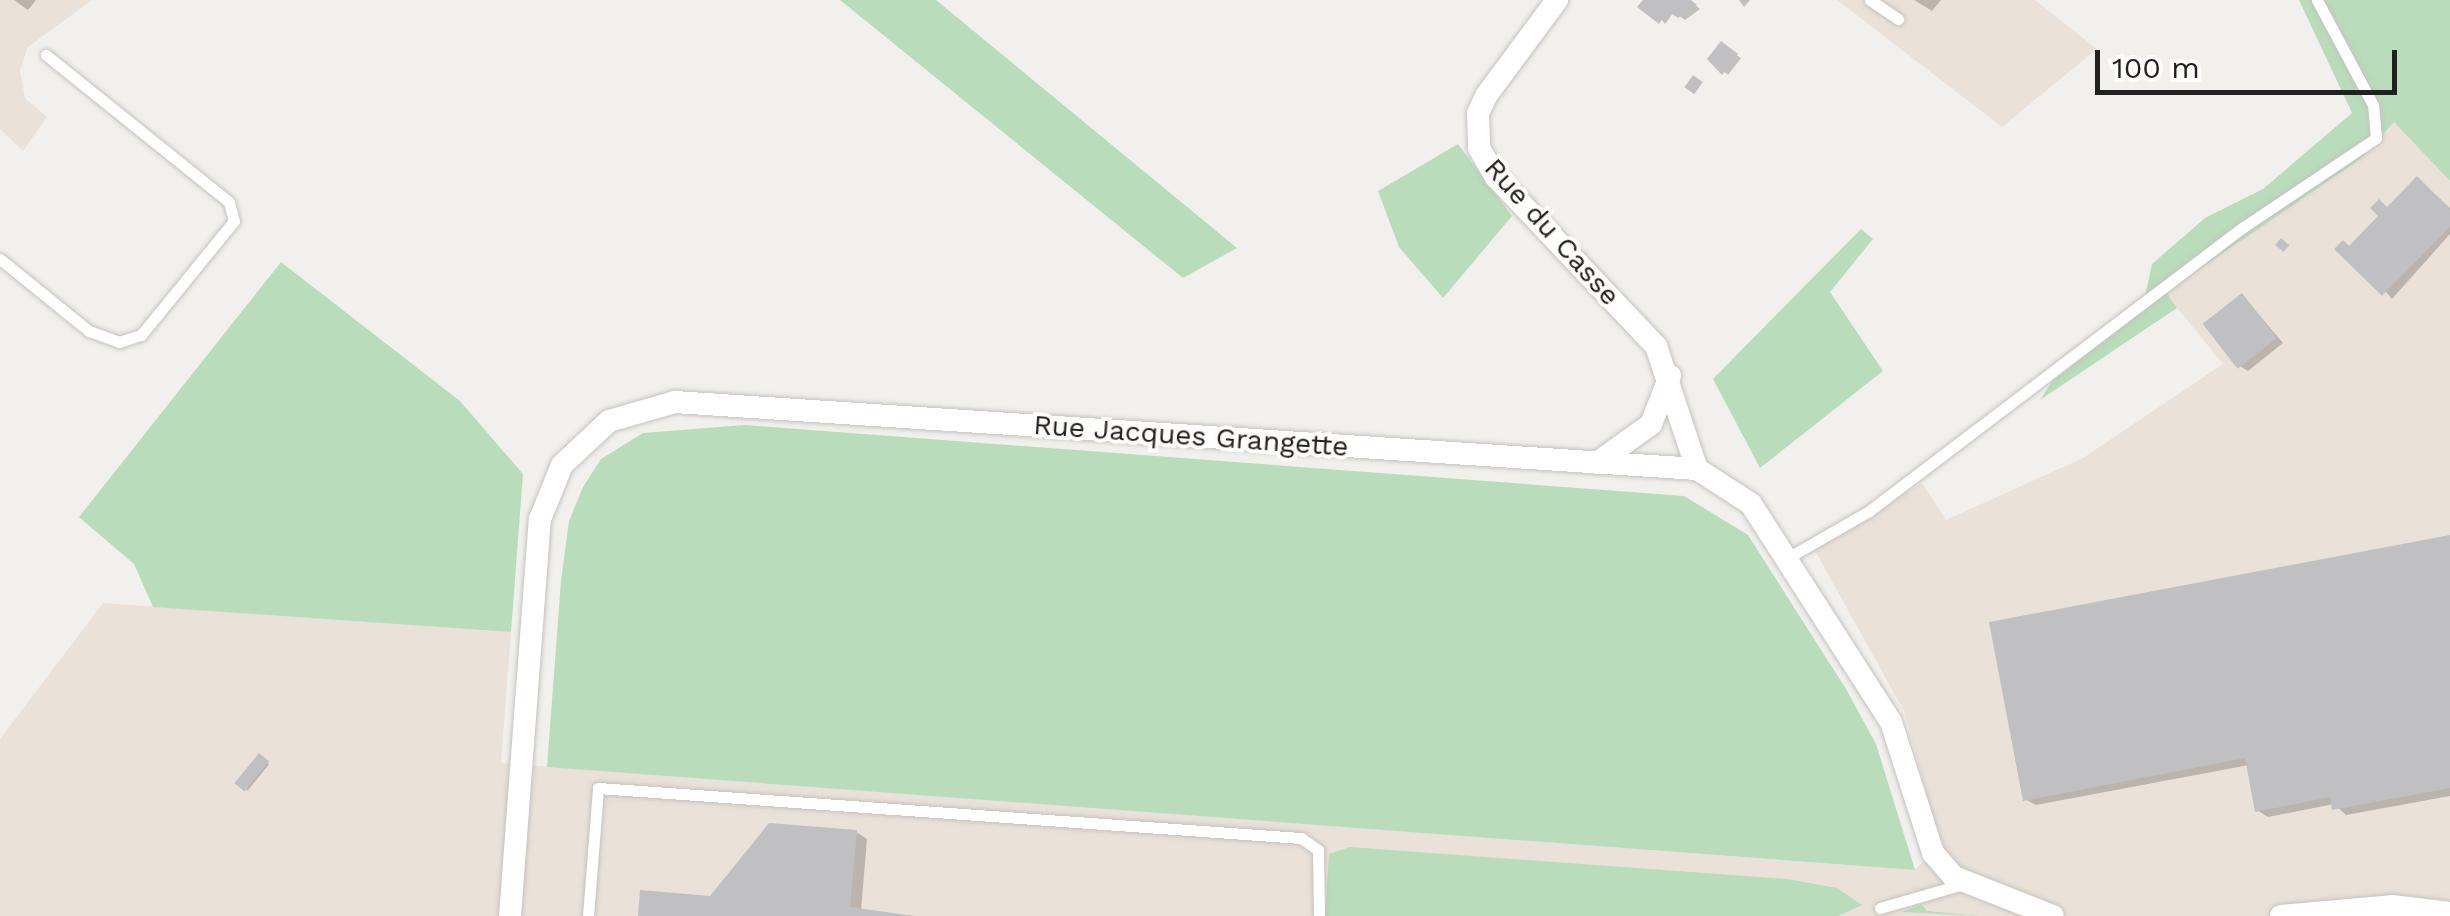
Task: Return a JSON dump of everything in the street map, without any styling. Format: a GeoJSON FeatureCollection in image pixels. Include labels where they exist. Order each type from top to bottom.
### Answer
{"type":"FeatureCollection","features":[{"type":"Feature","properties":{"kind":"street","name":"Rue du Casse"},"geometry":{"type":"LineString","coordinates":[[1557,0],[1486,96],[1478,113],[1479,148],[1496,177],[1656,346],[1670,376],[1697,469]]}},
{"type":"Feature","properties":{"kind":"street"},"geometry":{"type":"LineString","coordinates":[[1597,462],[1652,424],[1670,376]]}},
{"type":"Feature","properties":{"kind":"street","name":"Rue Jacques Grangette"},"geometry":{"type":"LineString","coordinates":[[510,916],[540,519],[562,465],[609,421],[675,402],[1697,469],[1751,504],[1891,722],[1933,853],[1968,883],[2053,916]]}},
{"type":"Feature","properties":{"kind":"street"},"geometry":{"type":"LineString","coordinates":[[2281,916],[2392,906],[2450,913]]}},
{"type":"Feature","properties":{"kind":"lane"},"geometry":{"type":"LineString","coordinates":[[1870,0],[1898,19]]}},
{"type":"Feature","properties":{"kind":"lane"},"geometry":{"type":"LineString","coordinates":[[1789,558],[1869,511],[2242,228],[2376,138],[2373,105],[2317,0]]}},
{"type":"Feature","properties":{"kind":"lane"},"geometry":{"type":"LineString","coordinates":[[0,259],[89,332],[119,342],[141,335],[234,221],[229,202],[46,56]]}},
{"type":"Feature","properties":{"kind":"lane"},"geometry":{"type":"LineString","coordinates":[[588,916],[598,788],[1301,838],[1318,850],[1318,916]]}},
{"type":"Feature","properties":{"kind":"lane"},"geometry":{"type":"LineString","coordinates":[[1880,908],[1968,883]]}},
{"type":"Feature","properties":{"kind":"shaded area"},"geometry":{"type":"Polygon","coordinates":[[[0,0],[92,0],[28,47],[20,70],[25,98],[47,117],[23,151],[0,129],[0,0]]]}},
{"type":"Feature","properties":{"kind":"shaded area"},"geometry":{"type":"Polygon","coordinates":[[[1837,0],[2035,0],[2097,49],[2002,127],[1837,0]]]}},
{"type":"Feature","properties":{"kind":"shaded area"},"geometry":{"type":"Polygon","coordinates":[[[2394,122],[2450,181],[2450,916],[0,916],[0,739],[103,603],[511,632],[501,763],[1915,870],[1940,843],[1904,711],[1814,549],[1922,483],[1946,520],[2083,458],[2223,364],[2165,293],[2362,158],[2394,122]]]}},
{"type":"Feature","properties":{"kind":"green space"},"geometry":{"type":"Polygon","coordinates":[[[840,0],[936,0],[1237,248],[1183,278],[840,0]]]}},
{"type":"Feature","properties":{"kind":"green space"},"geometry":{"type":"Polygon","coordinates":[[[2299,0],[2450,0],[2450,181],[2394,122],[2362,158],[2166,292],[2177,308],[2040,400],[2053,380],[2142,311],[2152,264],[2205,218],[2263,189],[2352,113],[2299,0]]]}},
{"type":"Feature","properties":{"kind":"green space"},"geometry":{"type":"Polygon","coordinates":[[[1458,144],[1512,216],[1443,298],[1399,247],[1378,191],[1458,144]]]}},
{"type":"Feature","properties":{"kind":"green space"},"geometry":{"type":"Polygon","coordinates":[[[1861,229],[1873,239],[1830,292],[1883,371],[1760,468],[1713,379],[1861,229]]]}},
{"type":"Feature","properties":{"kind":"green space"},"geometry":{"type":"Polygon","coordinates":[[[281,262],[460,401],[523,474],[511,632],[153,607],[134,564],[79,517],[281,262]]]}},
{"type":"Feature","properties":{"kind":"green space"},"geometry":{"type":"Polygon","coordinates":[[[745,425],[1684,496],[1748,535],[1846,689],[1876,744],[1915,870],[547,767],[561,581],[569,521],[583,487],[601,459],[643,433],[745,425]]]}},
{"type":"Feature","properties":{"kind":"green space"},"geometry":{"type":"Polygon","coordinates":[[[1350,847],[1787,879],[1837,888],[1862,905],[1838,916],[1325,916],[1329,854],[1350,847]]]}},
{"type":"Feature","properties":{"kind":"green space"},"geometry":{"type":"Polygon","coordinates":[[[1921,904],[1927,911],[1981,916],[1902,912],[1921,904]]]}},
{"type":"Feature","properties":{"kind":"building"},"geometry":{"type":"Polygon","coordinates":[[[1643,0],[1691,0],[1697,5],[1678,18],[1668,11],[1659,24],[1637,7],[1643,0]]]}},
{"type":"Feature","properties":{"kind":"building"},"geometry":{"type":"Polygon","coordinates":[[[1721,41],[1738,54],[1722,75],[1707,59],[1721,41]]]}},
{"type":"Feature","properties":{"kind":"building"},"geometry":{"type":"Polygon","coordinates":[[[1693,75],[1703,82],[1694,94],[1684,87],[1693,75]]]}},
{"type":"Feature","properties":{"kind":"building"},"geometry":{"type":"Polygon","coordinates":[[[2417,176],[2450,209],[2450,227],[2382,296],[2334,249],[2343,240],[2349,246],[2378,216],[2370,208],[2379,199],[2387,207],[2417,176]]]}},
{"type":"Feature","properties":{"kind":"building"},"geometry":{"type":"Polygon","coordinates":[[[2281,238],[2289,245],[2283,252],[2275,245],[2281,238]]]}},
{"type":"Feature","properties":{"kind":"building"},"geometry":{"type":"Polygon","coordinates":[[[2242,293],[2277,338],[2238,369],[2203,324],[2242,293]]]}},
{"type":"Feature","properties":{"kind":"building"},"geometry":{"type":"Polygon","coordinates":[[[2450,535],[2450,788],[2332,810],[2330,797],[2255,812],[2245,758],[2023,801],[1989,622],[2450,535]]]}},
{"type":"Feature","properties":{"kind":"building"},"geometry":{"type":"Polygon","coordinates":[[[259,753],[269,761],[245,791],[234,783],[259,753]]]}},
{"type":"Feature","properties":{"kind":"building"},"geometry":{"type":"Polygon","coordinates":[[[769,823],[857,830],[850,907],[914,916],[638,916],[640,890],[710,896],[769,823]]]}}]}
